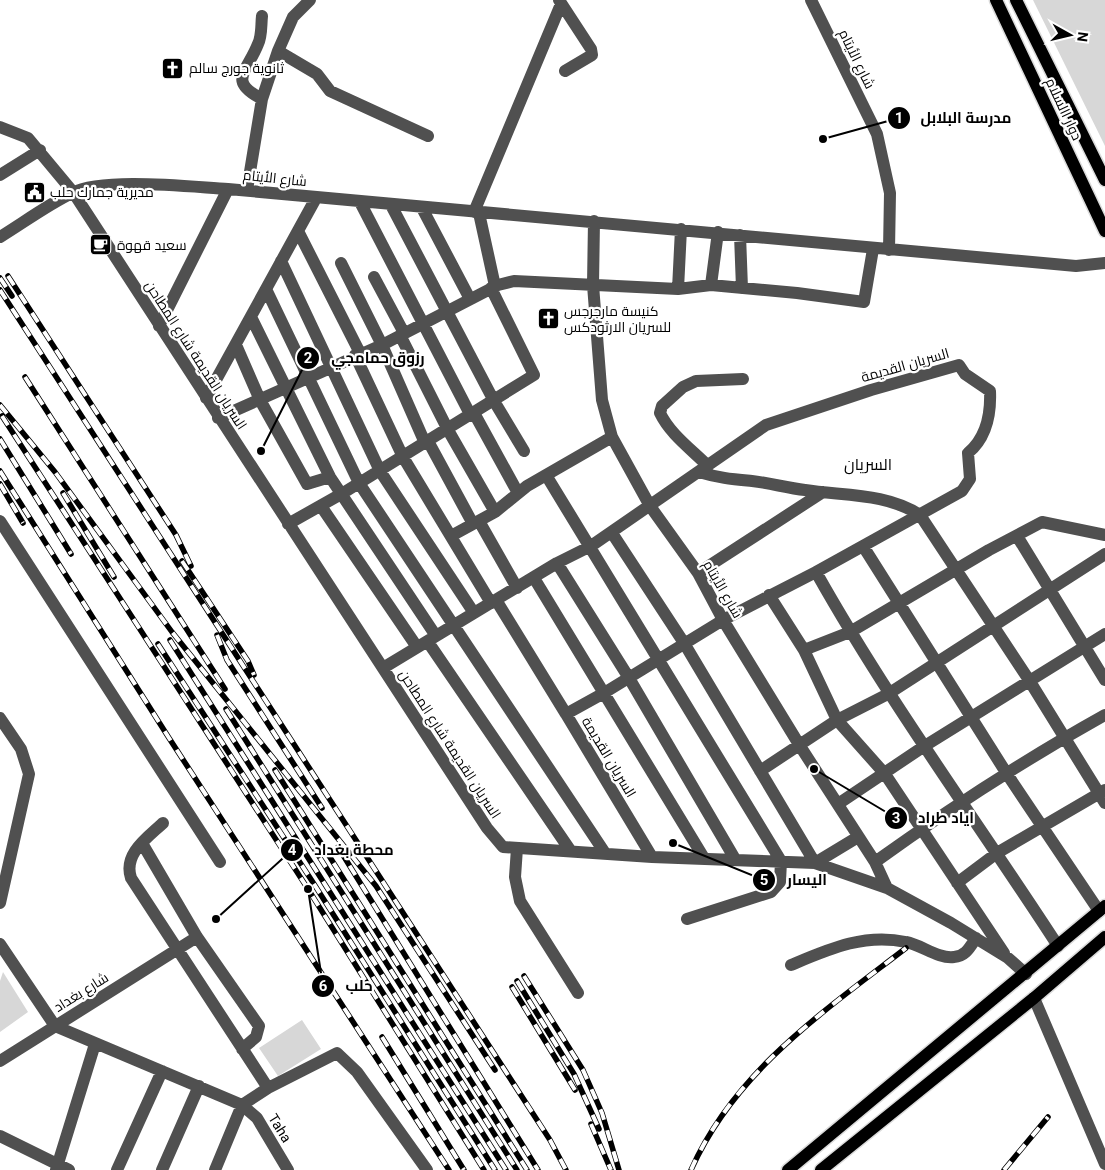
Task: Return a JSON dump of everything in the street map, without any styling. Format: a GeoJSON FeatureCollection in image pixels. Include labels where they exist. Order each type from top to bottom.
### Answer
{"type":"FeatureCollection","features":[{"type":"Feature","properties":{"kind":"main road","name":"دوار االسلام"},"geometry":{"type":"LineString","coordinates":[[996,0],[1105,231]]}},
{"type":"Feature","properties":{"kind":"main road"},"geometry":{"type":"LineString","coordinates":[[1016,0],[1105,180]]}},
{"type":"Feature","properties":{"kind":"main road"},"geometry":{"type":"LineString","coordinates":[[788,1170],[1026,974],[1102,908]]}},
{"type":"Feature","properties":{"kind":"main road"},"geometry":{"type":"LineString","coordinates":[[821,1170],[1034,998],[1105,937]]}},
{"type":"Feature","properties":{"kind":"street"},"geometry":{"type":"LineString","coordinates":[[247,190],[262,99],[278,51],[293,17],[310,0]]}},
{"type":"Feature","properties":{"kind":"street","name":"شارع الأيتام"},"geometry":{"type":"LineString","coordinates":[[811,0],[877,134],[890,193],[889,250]]}},
{"type":"Feature","properties":{"kind":"street"},"geometry":{"type":"LineString","coordinates":[[560,2],[591,49],[592,55],[565,71]]}},
{"type":"Feature","properties":{"kind":"street"},"geometry":{"type":"LineString","coordinates":[[288,524],[448,430],[534,375],[493,287],[477,212],[560,2]]}},
{"type":"Feature","properties":{"kind":"street"},"geometry":{"type":"LineString","coordinates":[[262,16],[259,42],[243,73],[243,85],[246,90],[262,99]]}},
{"type":"Feature","properties":{"kind":"street"},"geometry":{"type":"LineString","coordinates":[[278,51],[317,74],[330,91],[428,136]]}},
{"type":"Feature","properties":{"kind":"street","name":"السريان القديمة شارع المطاحن"},"geometry":{"type":"LineString","coordinates":[[0,127],[28,138],[40,150],[73,192],[218,418],[487,828],[504,847],[652,857],[815,863],[887,888],[976,938],[1008,958],[1026,974]]}},
{"type":"Feature","properties":{"kind":"street"},"geometry":{"type":"LineString","coordinates":[[0,175],[40,150]]}},
{"type":"Feature","properties":{"kind":"street","name":"شارع الأيتام"},"geometry":{"type":"LineString","coordinates":[[0,237],[73,192],[98,186],[123,185],[228,188],[422,208],[594,221],[873,249],[1076,266],[1105,262]]}},
{"type":"Feature","properties":{"kind":"street"},"geometry":{"type":"LineString","coordinates":[[159,326],[228,188]]}},
{"type":"Feature","properties":{"kind":"street"},"geometry":{"type":"LineString","coordinates":[[206,398],[316,198]]}},
{"type":"Feature","properties":{"kind":"street"},"geometry":{"type":"LineString","coordinates":[[360,202],[471,416],[518,493]]}},
{"type":"Feature","properties":{"kind":"street"},"geometry":{"type":"LineString","coordinates":[[391,205],[494,401],[524,451]]}},
{"type":"Feature","properties":{"kind":"street"},"geometry":{"type":"LineString","coordinates":[[422,208],[470,299]]}},
{"type":"Feature","properties":{"kind":"street","name":"شارع الأيتام"},"geometry":{"type":"LineString","coordinates":[[594,221],[593,285],[602,400],[612,437],[650,506],[698,574],[723,620],[800,746],[875,862],[887,888]]}},
{"type":"Feature","properties":{"kind":"street"},"geometry":{"type":"LineString","coordinates":[[678,289],[681,229]]}},
{"type":"Feature","properties":{"kind":"street"},"geometry":{"type":"LineString","coordinates":[[298,231],[358,354],[403,457],[451,536],[566,714]]}},
{"type":"Feature","properties":{"kind":"street"},"geometry":{"type":"LineString","coordinates":[[711,285],[718,232]]}},
{"type":"Feature","properties":{"kind":"street"},"geometry":{"type":"LineString","coordinates":[[740,235],[742,288]]}},
{"type":"Feature","properties":{"kind":"street"},"geometry":{"type":"LineString","coordinates":[[218,418],[358,354],[382,345],[493,287],[514,281],[678,289],[711,285],[864,302],[873,249]]}},
{"type":"Feature","properties":{"kind":"street"},"geometry":{"type":"LineString","coordinates":[[282,261],[380,471],[474,613]]}},
{"type":"Feature","properties":{"kind":"street"},"geometry":{"type":"LineString","coordinates":[[341,263],[427,442],[517,588]]}},
{"type":"Feature","properties":{"kind":"street"},"geometry":{"type":"LineString","coordinates":[[374,277],[448,430],[495,512]]}},
{"type":"Feature","properties":{"kind":"street"},"geometry":{"type":"LineString","coordinates":[[266,289],[359,483],[605,853]]}},
{"type":"Feature","properties":{"kind":"street"},"geometry":{"type":"LineString","coordinates":[[251,317],[330,477],[427,642]]}},
{"type":"Feature","properties":{"kind":"street"},"geometry":{"type":"LineString","coordinates":[[236,344],[260,400],[307,484],[330,477]]}},
{"type":"Feature","properties":{"kind":"street","name":"السريان القديمة"},"geometry":{"type":"LineString","coordinates":[[383,668],[557,563],[612,533],[766,425],[855,395],[959,365],[965,374],[990,391],[990,408],[980,443],[968,454],[970,479],[962,491],[816,572],[768,595],[723,620],[604,693],[566,714],[652,857]]}},
{"type":"Feature","properties":{"kind":"street"},"geometry":{"type":"LineString","coordinates":[[743,379],[696,381],[682,387],[662,406],[660,413],[668,430],[682,439],[703,469],[727,480],[752,481],[889,501],[904,505],[920,515],[958,570],[992,626],[1103,796],[998,853],[957,883]]}},
{"type":"Feature","properties":{"kind":"street"},"geometry":{"type":"LineString","coordinates":[[451,536],[495,512],[518,493],[546,475],[612,437]]}},
{"type":"Feature","properties":{"kind":"street"},"geometry":{"type":"LineString","coordinates":[[546,475],[781,861],[780,882],[771,892],[687,920]]}},
{"type":"Feature","properties":{"kind":"street"},"geometry":{"type":"LineString","coordinates":[[698,574],[823,492]]}},
{"type":"Feature","properties":{"kind":"street"},"geometry":{"type":"LineString","coordinates":[[321,506],[427,642],[570,850]]}},
{"type":"Feature","properties":{"kind":"street"},"geometry":{"type":"LineString","coordinates":[[0,521],[220,862]]}},
{"type":"Feature","properties":{"kind":"street"},"geometry":{"type":"LineString","coordinates":[[804,650],[850,632],[1042,522],[1105,535]]}},
{"type":"Feature","properties":{"kind":"street"},"geometry":{"type":"LineString","coordinates":[[612,533],[684,644],[815,863],[858,837]]}},
{"type":"Feature","properties":{"kind":"street"},"geometry":{"type":"LineString","coordinates":[[1017,536],[1105,680]]}},
{"type":"Feature","properties":{"kind":"street"},"geometry":{"type":"LineString","coordinates":[[863,546],[1007,774],[1102,908]]}},
{"type":"Feature","properties":{"kind":"street"},"geometry":{"type":"LineString","coordinates":[[760,772],[837,720],[888,694],[1105,554]]}},
{"type":"Feature","properties":{"kind":"street"},"geometry":{"type":"LineString","coordinates":[[557,563],[629,678],[735,859]]}},
{"type":"Feature","properties":{"kind":"street"},"geometry":{"type":"LineString","coordinates":[[816,572],[888,694],[998,853],[1058,946]]}},
{"type":"Feature","properties":{"kind":"street"},"geometry":{"type":"LineString","coordinates":[[534,578],[704,858]]}},
{"type":"Feature","properties":{"kind":"street"},"geometry":{"type":"LineString","coordinates":[[768,595],[804,650],[837,720],[885,774],[1008,958]]}},
{"type":"Feature","properties":{"kind":"street"},"geometry":{"type":"LineString","coordinates":[[838,804],[1028,680],[1105,634]]}},
{"type":"Feature","properties":{"kind":"street"},"geometry":{"type":"LineString","coordinates":[[875,862],[920,829],[1065,737],[1105,715]]}},
{"type":"Feature","properties":{"kind":"street"},"geometry":{"type":"LineString","coordinates":[[0,718],[24,754],[29,774],[28,787],[0,903]]}},
{"type":"Feature","properties":{"kind":"street"},"geometry":{"type":"LineString","coordinates":[[163,823],[133,853],[128,871],[268,1088]]}},
{"type":"Feature","properties":{"kind":"street"},"geometry":{"type":"LineString","coordinates":[[142,843],[198,937],[259,1026],[256,1038],[242,1049]]}},
{"type":"Feature","properties":{"kind":"street"},"geometry":{"type":"LineString","coordinates":[[517,848],[515,877],[520,901],[578,993]]}},
{"type":"Feature","properties":{"kind":"street","name":"شارع بغداد"},"geometry":{"type":"LineString","coordinates":[[0,1061],[198,937]]}},
{"type":"Feature","properties":{"kind":"street"},"geometry":{"type":"LineString","coordinates":[[791,965],[836,945],[864,940],[908,942],[947,957],[956,957],[968,951],[976,938]]}},
{"type":"Feature","properties":{"kind":"street"},"geometry":{"type":"LineString","coordinates":[[0,944],[55,1026],[242,1105]]}},
{"type":"Feature","properties":{"kind":"street"},"geometry":{"type":"LineString","coordinates":[[1034,998],[1105,1164]]}},
{"type":"Feature","properties":{"kind":"street"},"geometry":{"type":"LineString","coordinates":[[0,1136],[61,1168],[95,1044]]}},
{"type":"Feature","properties":{"kind":"street"},"geometry":{"type":"LineString","coordinates":[[215,1170],[242,1105],[268,1088],[337,1053],[357,1072],[427,1170]]}},
{"type":"Feature","properties":{"kind":"street"},"geometry":{"type":"LineString","coordinates":[[117,1170],[162,1072]]}},
{"type":"Feature","properties":{"kind":"street"},"geometry":{"type":"LineString","coordinates":[[162,1170],[199,1086]]}},
{"type":"Feature","properties":{"kind":"street","name":"Taha"},"geometry":{"type":"LineString","coordinates":[[242,1105],[256,1118],[288,1170]]}},
{"type":"Feature","properties":{"kind":"shaded area"},"geometry":{"type":"Polygon","coordinates":[[[1033,0],[1105,0],[1105,146],[1033,0]]]}},
{"type":"Feature","properties":{"kind":"shaded area"},"geometry":{"type":"Polygon","coordinates":[[[3,972],[28,1012],[0,1032],[0,981],[3,972]]]}},
{"type":"Feature","properties":{"kind":"shaded area"},"geometry":{"type":"Polygon","coordinates":[[[302,1020],[321,1049],[278,1076],[259,1048],[302,1020]]]}},
{"type":"Feature","properties":{"kind":"railway"},"geometry":{"type":"LineString","coordinates":[[8,276],[176,535],[191,566]]}},
{"type":"Feature","properties":{"kind":"railway"},"geometry":{"type":"LineString","coordinates":[[0,278],[12,296]]}},
{"type":"Feature","properties":{"kind":"railway"},"geometry":{"type":"LineString","coordinates":[[0,290],[550,1140],[566,1170]]}},
{"type":"Feature","properties":{"kind":"railway"},"geometry":{"type":"LineString","coordinates":[[25,377],[225,689]]}},
{"type":"Feature","properties":{"kind":"railway"},"geometry":{"type":"LineString","coordinates":[[0,405],[55,472],[172,632],[376,886],[495,1070]]}},
{"type":"Feature","properties":{"kind":"railway"},"geometry":{"type":"LineString","coordinates":[[2,416],[308,889],[484,1170]]}},
{"type":"Feature","properties":{"kind":"railway"},"geometry":{"type":"LineString","coordinates":[[0,439],[71,554]]}},
{"type":"Feature","properties":{"kind":"railway"},"geometry":{"type":"LineString","coordinates":[[0,471],[169,738],[449,1170]]}},
{"type":"Feature","properties":{"kind":"railway"},"geometry":{"type":"LineString","coordinates":[[0,484],[23,523]]}},
{"type":"Feature","properties":{"kind":"railway"},"geometry":{"type":"LineString","coordinates":[[63,493],[114,577]]}},
{"type":"Feature","properties":{"kind":"railway"},"geometry":{"type":"LineString","coordinates":[[182,561],[248,661],[254,675]]}},
{"type":"Feature","properties":{"kind":"railway"},"geometry":{"type":"LineString","coordinates":[[217,635],[227,660],[322,808]]}},
{"type":"Feature","properties":{"kind":"railway"},"geometry":{"type":"LineString","coordinates":[[170,640],[506,1170]]}},
{"type":"Feature","properties":{"kind":"railway"},"geometry":{"type":"LineString","coordinates":[[158,644],[314,884],[495,1170]]}},
{"type":"Feature","properties":{"kind":"railway"},"geometry":{"type":"LineString","coordinates":[[226,709],[517,1170]]}},
{"type":"Feature","properties":{"kind":"railway"},"geometry":{"type":"LineString","coordinates":[[275,770],[527,1170]]}},
{"type":"Feature","properties":{"kind":"railway"},"geometry":{"type":"LineString","coordinates":[[338,847],[538,1170]]}},
{"type":"Feature","properties":{"kind":"railway"},"geometry":{"type":"LineString","coordinates":[[691,1170],[709,1135],[731,1103],[756,1073],[813,1020],[906,948]]}},
{"type":"Feature","properties":{"kind":"railway"},"geometry":{"type":"LineString","coordinates":[[524,976],[583,1070],[602,1113],[619,1170]]}},
{"type":"Feature","properties":{"kind":"railway"},"geometry":{"type":"LineString","coordinates":[[517,981],[574,1074],[599,1129]]}},
{"type":"Feature","properties":{"kind":"railway"},"geometry":{"type":"LineString","coordinates":[[512,987],[575,1090]]}},
{"type":"Feature","properties":{"kind":"railway"},"geometry":{"type":"LineString","coordinates":[[382,1037],[464,1170]]}},
{"type":"Feature","properties":{"kind":"railway"},"geometry":{"type":"LineString","coordinates":[[1004,1170],[1048,1117]]}},
{"type":"Feature","properties":{"kind":"railway"},"geometry":{"type":"LineString","coordinates":[[591,1124],[611,1170]]}},
{"type":"Feature","properties":{"kind":"place","name":"ثانوية جورج سالم"},"geometry":{"type":"Point","coordinates":[173,68]}},
{"type":"Feature","properties":{"kind":"place","name":"مدرسة البلابل"},"geometry":{"type":"Point","coordinates":[823,139]}},
{"type":"Feature","properties":{"kind":"place","name":"مديرية جمارك حلب"},"geometry":{"type":"Point","coordinates":[34,192]}},
{"type":"Feature","properties":{"kind":"place","name":"سعيد قهوة"},"geometry":{"type":"Point","coordinates":[101,245]}},
{"type":"Feature","properties":{"kind":"place","name":"كنيسة مارجرجس للسريان الارثودكس"},"geometry":{"type":"Point","coordinates":[548,319]}},
{"type":"Feature","properties":{"kind":"place","name":"رزوق حمامجي"},"geometry":{"type":"Point","coordinates":[261,451]}},
{"type":"Feature","properties":{"kind":"place","name":"اياد طراد"},"geometry":{"type":"Point","coordinates":[814,769]}},
{"type":"Feature","properties":{"kind":"place","name":"اليسار"},"geometry":{"type":"Point","coordinates":[673,843]}},
{"type":"Feature","properties":{"kind":"place","name":"حلب"},"geometry":{"type":"Point","coordinates":[308,889]}},
{"type":"Feature","properties":{"kind":"place","name":"محطة بغداد"},"geometry":{"type":"Point","coordinates":[216,919]}},
{"type":"Feature","properties":{"kind":"district","name":"السريان"},"geometry":{"type":"Point","coordinates":[868,464]}}]}
